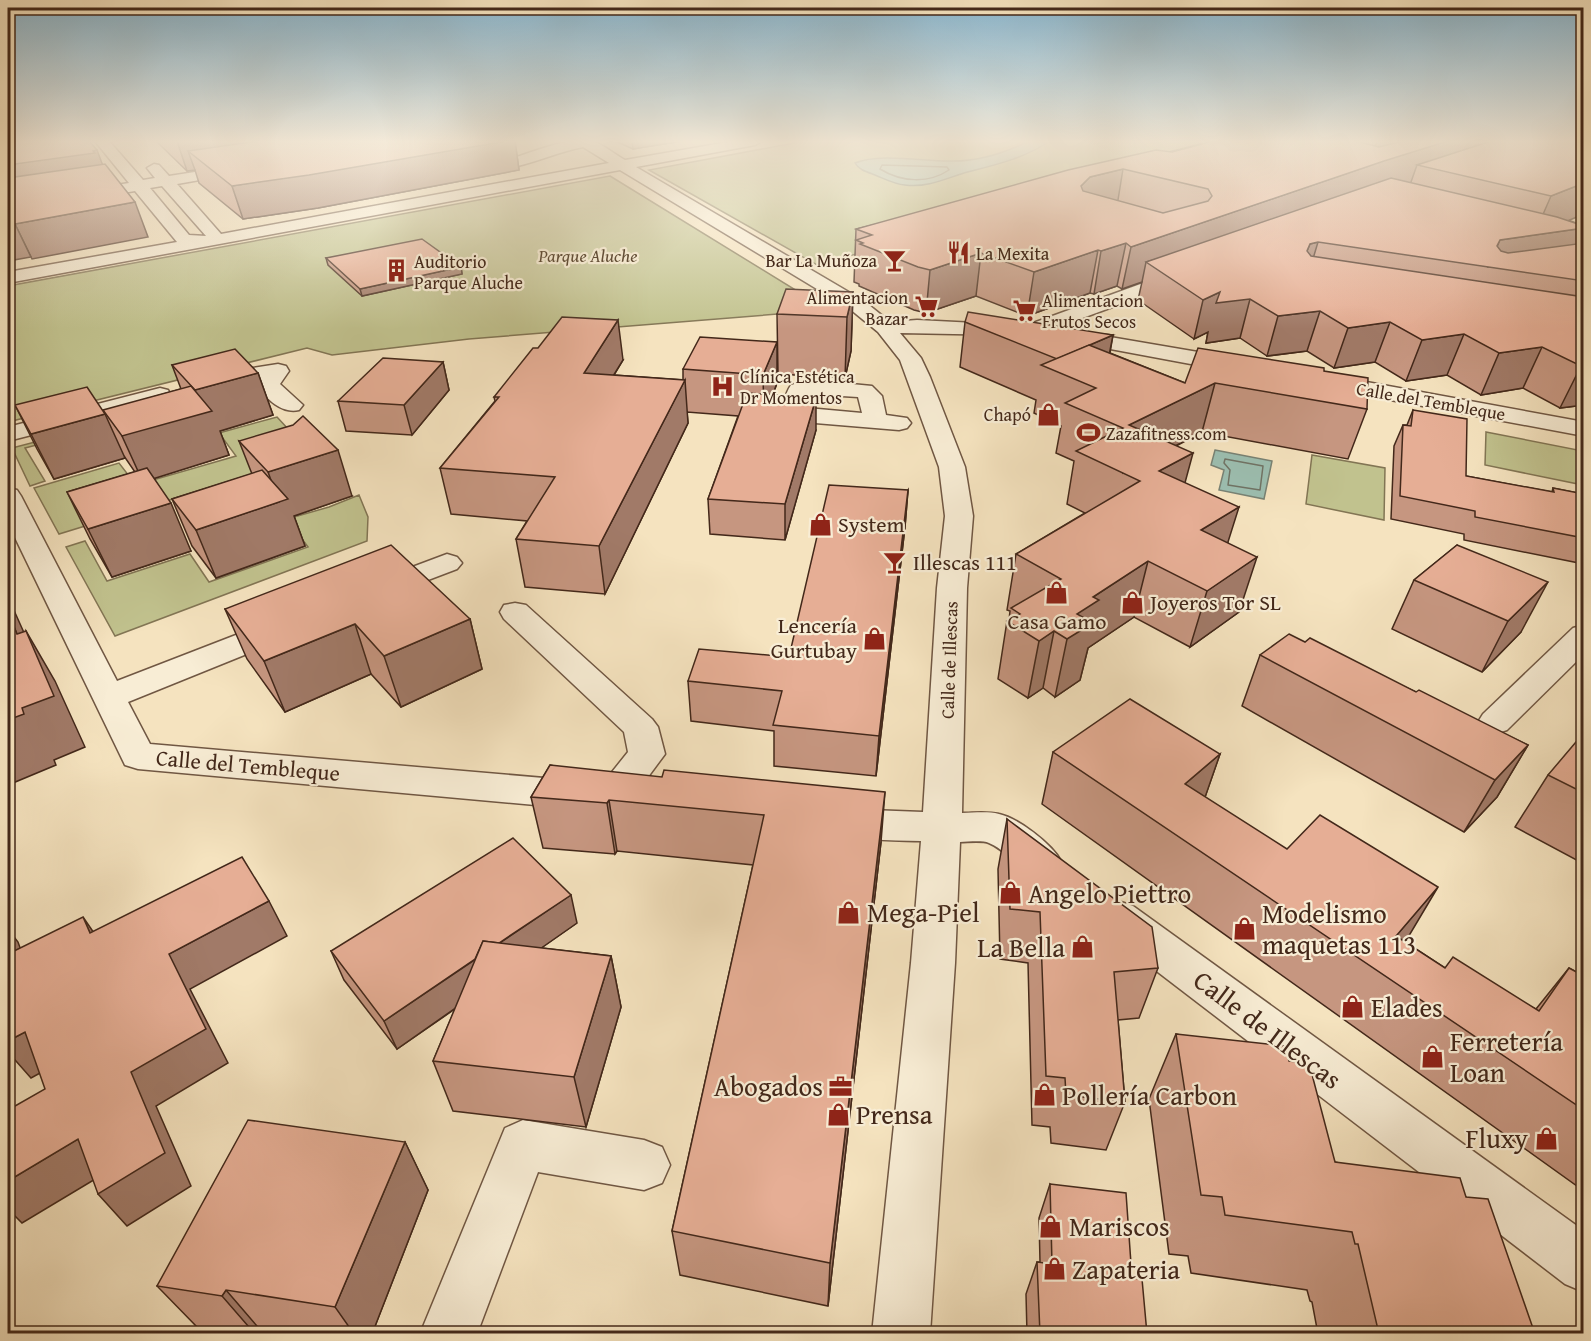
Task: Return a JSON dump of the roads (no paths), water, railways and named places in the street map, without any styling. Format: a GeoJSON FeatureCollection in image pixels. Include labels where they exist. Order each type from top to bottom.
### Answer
{"type":"FeatureCollection","features":[{"type":"Feature","properties":{"kind":"street"},"geometry":{"type":"LineString","coordinates":[[8,207],[29,204]]}},
{"type":"Feature","properties":{"kind":"street"},"geometry":{"type":"LineString","coordinates":[[156,204],[184,239]]}},
{"type":"Feature","properties":{"kind":"street"},"geometry":{"type":"LineString","coordinates":[[183,204],[210,238]]}},
{"type":"Feature","properties":{"kind":"street"},"geometry":{"type":"LineString","coordinates":[[8,278],[398,204]]}},
{"type":"Feature","properties":{"kind":"street","name":"Calle de Illescas"},"geometry":{"type":"LineString","coordinates":[[687,204],[856,305],[885,328],[910,358],[952,467],[959,516],[952,588],[933,963],[900,1334]]}},
{"type":"Feature","properties":{"kind":"street"},"geometry":{"type":"LineString","coordinates":[[8,271],[184,239],[210,238]]}},
{"type":"Feature","properties":{"kind":"street"},"geometry":{"type":"LineString","coordinates":[[1029,331],[1202,268]]}},
{"type":"Feature","properties":{"kind":"street"},"geometry":{"type":"LineString","coordinates":[[885,328],[917,326],[1029,331],[1083,338],[1260,370]]}},
{"type":"Feature","properties":{"kind":"street"},"geometry":{"type":"LineString","coordinates":[[200,385],[223,379],[278,372],[268,385],[291,405]]}},
{"type":"Feature","properties":{"kind":"street","name":"Calle del Tembleque"},"geometry":{"type":"LineString","coordinates":[[1306,378],[1584,429]]}},
{"type":"Feature","properties":{"kind":"street"},"geometry":{"type":"LineString","coordinates":[[8,434],[177,391]]}},
{"type":"Feature","properties":{"kind":"street"},"geometry":{"type":"LineString","coordinates":[[875,421],[899,423]]}},
{"type":"Feature","properties":{"kind":"street","name":"Calle del Tembleque"},"geometry":{"type":"LineString","coordinates":[[8,496],[138,756],[647,802]]}},
{"type":"Feature","properties":{"kind":"street"},"geometry":{"type":"LineString","coordinates":[[349,602],[447,563]]}},
{"type":"Feature","properties":{"kind":"street"},"geometry":{"type":"LineString","coordinates":[[515,612],[640,727],[647,754],[612,798]]}},
{"type":"Feature","properties":{"kind":"street"},"geometry":{"type":"LineString","coordinates":[[109,697],[305,619]]}},
{"type":"Feature","properties":{"kind":"street"},"geometry":{"type":"LineString","coordinates":[[1504,713],[1584,635]]}},
{"type":"Feature","properties":{"kind":"street"},"geometry":{"type":"LineString","coordinates":[[800,817],[870,825],[941,826]]}},
{"type":"Feature","properties":{"kind":"street","name":"Calle de Illescas"},"geometry":{"type":"LineString","coordinates":[[941,826],[997,828],[1584,1265]]}},
{"type":"Feature","properties":{"kind":"street"},"geometry":{"type":"LineString","coordinates":[[448,1334],[523,1145],[644,1165]]}},
{"type":"Feature","properties":{"kind":"water"},"geometry":{"type":"Polygon","coordinates":[[[1215,450],[1272,461],[1264,499],[1219,490],[1224,470],[1211,465],[1215,450]]]}},
{"type":"Feature","properties":{"kind":"place","name":"La Mexita"},"geometry":{"type":"Point","coordinates":[958,253]}},
{"type":"Feature","properties":{"kind":"place","name":"Bar La Muñoza"},"geometry":{"type":"Point","coordinates":[895,260]}},
{"type":"Feature","properties":{"kind":"place","name":"Auditorio Parque Aluche"},"geometry":{"type":"Point","coordinates":[396,271]}},
{"type":"Feature","properties":{"kind":"place","name":"Alimentacion Bazar"},"geometry":{"type":"Point","coordinates":[926,307]}},
{"type":"Feature","properties":{"kind":"place","name":"Alimentacion Frutos Secos"},"geometry":{"type":"Point","coordinates":[1024,310]}},
{"type":"Feature","properties":{"kind":"place","name":"Clínica Estética Dr Momentos"},"geometry":{"type":"Point","coordinates":[722,386]}},
{"type":"Feature","properties":{"kind":"place","name":"Chapó"},"geometry":{"type":"Point","coordinates":[1049,414]}},
{"type":"Feature","properties":{"kind":"place","name":"Zazafitness.com"},"geometry":{"type":"Point","coordinates":[1088,433]}},
{"type":"Feature","properties":{"kind":"place","name":"System"},"geometry":{"type":"Point","coordinates":[820,524]}},
{"type":"Feature","properties":{"kind":"place","name":"Illescas 111"},"geometry":{"type":"Point","coordinates":[895,562]}},
{"type":"Feature","properties":{"kind":"place","name":"Casa Gamo"},"geometry":{"type":"Point","coordinates":[1057,592]}},
{"type":"Feature","properties":{"kind":"place","name":"Joyeros Tor SL"},"geometry":{"type":"Point","coordinates":[1132,602]}},
{"type":"Feature","properties":{"kind":"place","name":"Lencería Gurtubay"},"geometry":{"type":"Point","coordinates":[875,638]}},
{"type":"Feature","properties":{"kind":"place","name":"Angelo Piettro"},"geometry":{"type":"Point","coordinates":[1010,893]}},
{"type":"Feature","properties":{"kind":"place","name":"Mega-Piel"},"geometry":{"type":"Point","coordinates":[849,912]}},
{"type":"Feature","properties":{"kind":"place","name":"Modelismo maquetas 113"},"geometry":{"type":"Point","coordinates":[1244,929]}},
{"type":"Feature","properties":{"kind":"place","name":"La Bella"},"geometry":{"type":"Point","coordinates":[1083,947]}},
{"type":"Feature","properties":{"kind":"place","name":"Elades"},"geometry":{"type":"Point","coordinates":[1353,1007]}},
{"type":"Feature","properties":{"kind":"place","name":"Ferretería Loan"},"geometry":{"type":"Point","coordinates":[1432,1057]}},
{"type":"Feature","properties":{"kind":"place","name":"Abogados"},"geometry":{"type":"Point","coordinates":[841,1086]}},
{"type":"Feature","properties":{"kind":"place","name":"Pollería Carbon"},"geometry":{"type":"Point","coordinates":[1044,1095]}},
{"type":"Feature","properties":{"kind":"place","name":"Prensa"},"geometry":{"type":"Point","coordinates":[838,1114]}},
{"type":"Feature","properties":{"kind":"place","name":"Fluxy"},"geometry":{"type":"Point","coordinates":[1546,1138]}},
{"type":"Feature","properties":{"kind":"place","name":"Mariscos"},"geometry":{"type":"Point","coordinates":[1051,1226]}},
{"type":"Feature","properties":{"kind":"place","name":"Zapateria"},"geometry":{"type":"Point","coordinates":[1054,1269]}},
{"type":"Feature","properties":{"kind":"park label","name":"Parque Aluche"},"geometry":{"type":"Point","coordinates":[588,255]}}]}
